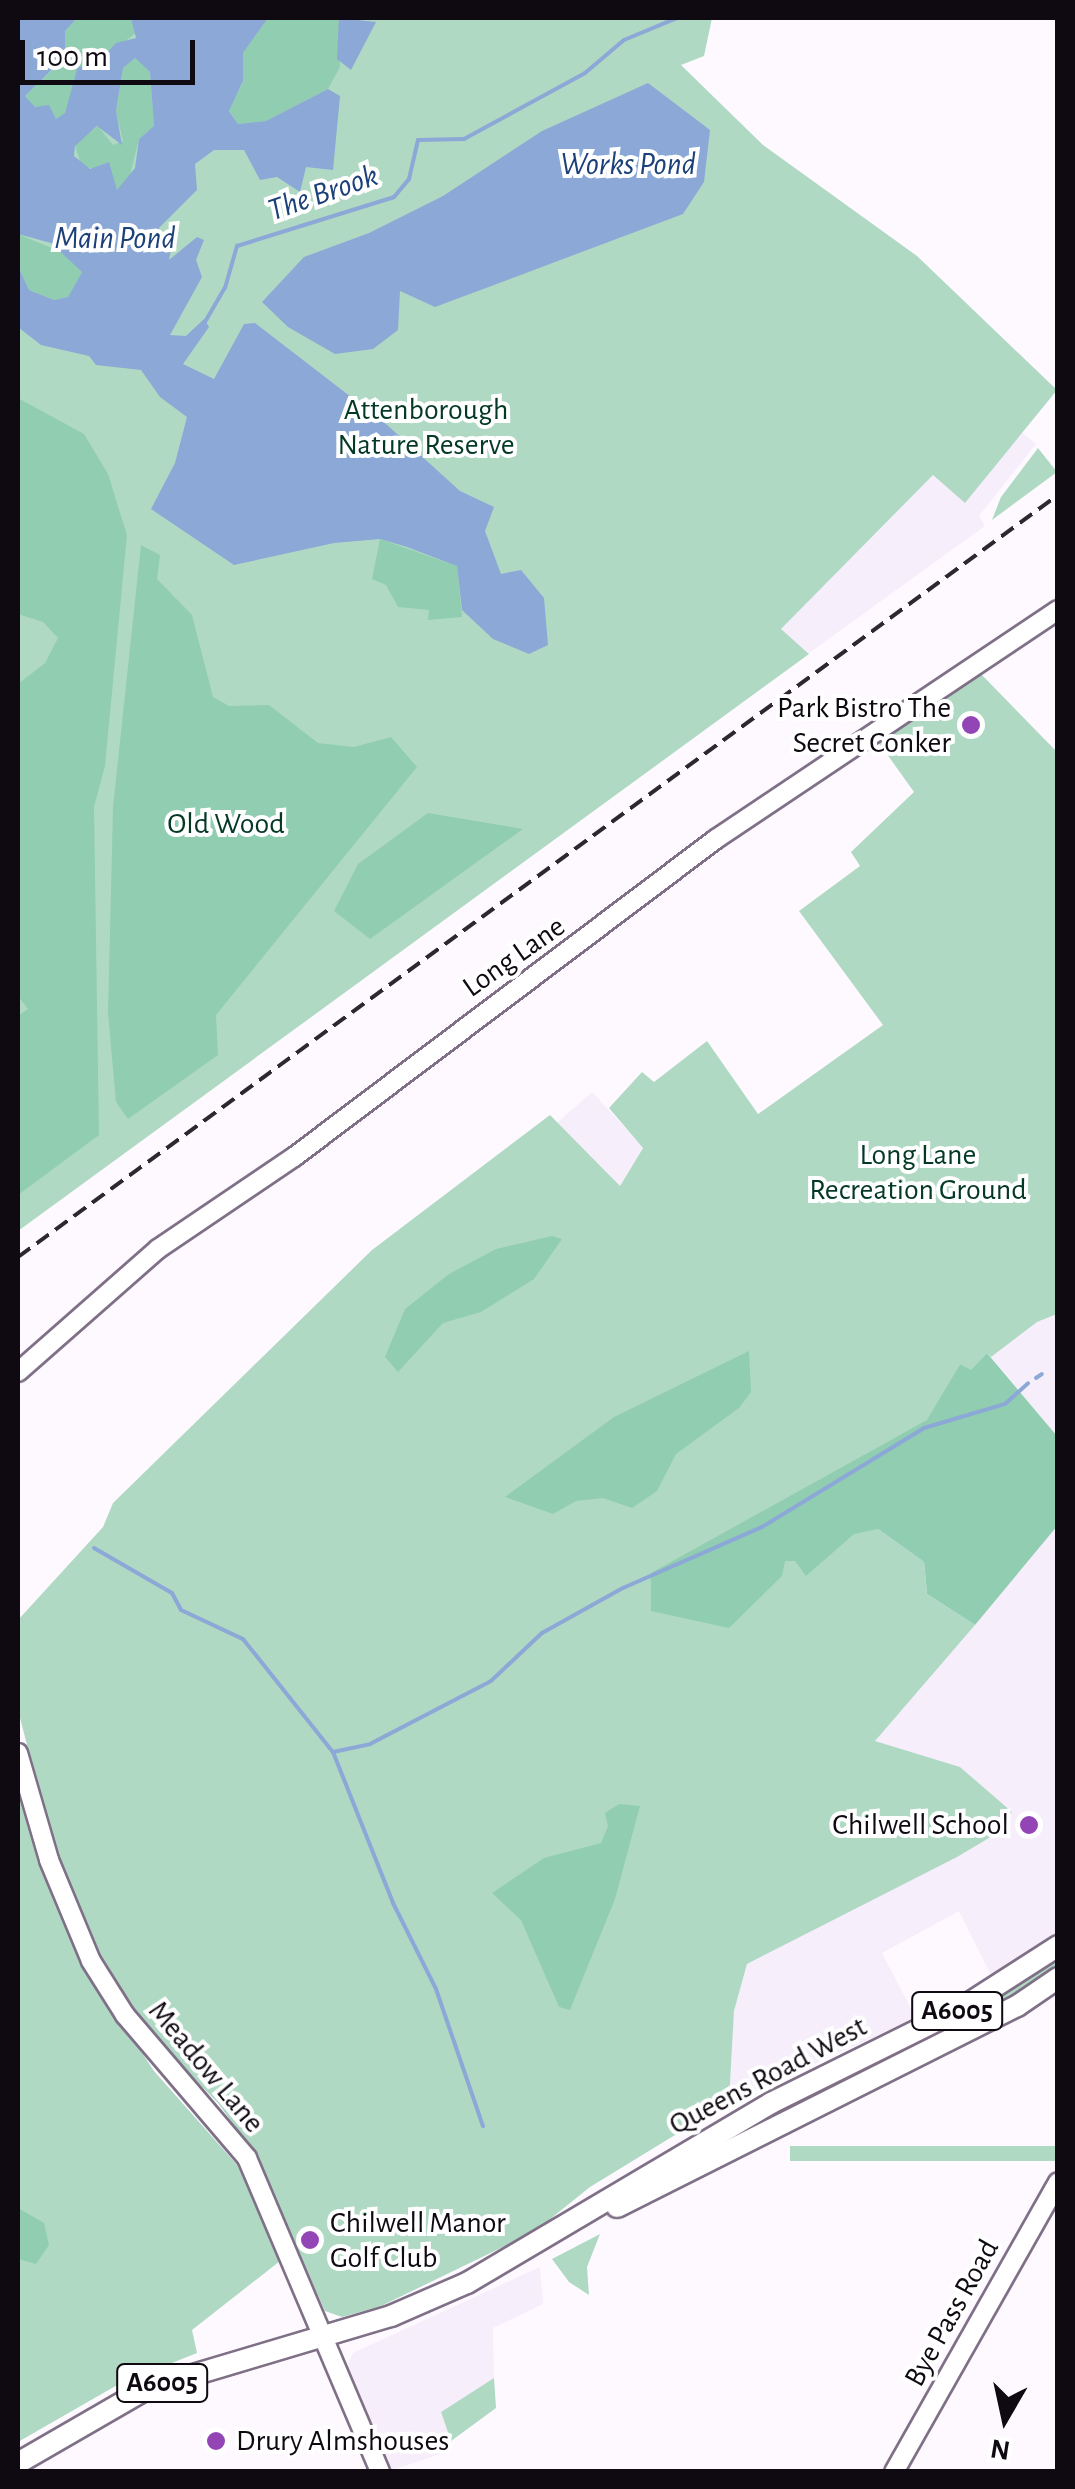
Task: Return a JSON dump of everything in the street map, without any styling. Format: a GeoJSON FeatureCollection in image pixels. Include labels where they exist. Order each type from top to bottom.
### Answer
{"type":"FeatureCollection","features":[{"type":"Feature","properties":{"kind":"main road","name":"Queens Road West"},"geometry":{"type":"LineString","coordinates":[[561,2233],[655,2169],[960,2009],[1058,1946]]}},
{"type":"Feature","properties":{"kind":"main road","name":"Queens Road West"},"geometry":{"type":"LineString","coordinates":[[18,2463],[146,2389],[424,2304],[1017,2006],[1058,1978]]}},
{"type":"Feature","properties":{"kind":"street","name":"Long Lane"},"geometry":{"type":"LineString","coordinates":[[18,1372],[158,1249],[294,1157],[716,839],[1058,610]]}},
{"type":"Feature","properties":{"kind":"street","name":"Meadow Lane"},"geometry":{"type":"LineString","coordinates":[[18,1753],[48,1860],[91,1961],[126,2016],[246,2158],[380,2472]]}},
{"type":"Feature","properties":{"kind":"street","name":"Bye Pass Road"},"geometry":{"type":"LineString","coordinates":[[894,2472],[1058,2182]]}},
{"type":"Feature","properties":{"kind":"shaded area"},"geometry":{"type":"Polygon","coordinates":[[[1020,431],[1036,444],[979,516],[985,526],[809,653],[780,630],[933,475],[965,502],[1020,431]]]}},
{"type":"Feature","properties":{"kind":"shaded area"},"geometry":{"type":"Polygon","coordinates":[[[592,1092],[643,1147],[619,1187],[557,1123],[592,1092]]]}},
{"type":"Feature","properties":{"kind":"shaded area"},"geometry":{"type":"Polygon","coordinates":[[[1057,1314],[1057,1436],[991,1357],[1037,1322],[1057,1314]]]}},
{"type":"Feature","properties":{"kind":"shaded area","name":"Chilwell School"},"geometry":{"type":"Polygon","coordinates":[[[1057,1525],[1057,1931],[991,1975],[959,1911],[882,1953],[916,2018],[729,2102],[734,2011],[747,1964],[989,1838],[960,1767],[874,1741],[1057,1525]]]}},
{"type":"Feature","properties":{"kind":"shaded area"},"geometry":{"type":"Polygon","coordinates":[[[540,2267],[543,2304],[493,2328],[494,2378],[441,2412],[451,2441],[440,2454],[390,2471],[346,2370],[353,2353],[540,2267]]]}},
{"type":"Feature","properties":{"kind":"green space","name":"Attenborough Nature Reserve"},"geometry":{"type":"Polygon","coordinates":[[[18,18],[712,18],[704,56],[681,65],[763,145],[917,256],[1057,390],[965,503],[933,475],[781,629],[809,654],[18,1231],[18,18]]]}},
{"type":"Feature","properties":{"kind":"green space"},"geometry":{"type":"Polygon","coordinates":[[[77,18],[131,18],[138,31],[78,79],[65,113],[56,119],[49,106],[35,107],[25,96],[60,63],[65,31],[77,18]]]}},
{"type":"Feature","properties":{"kind":"green space"},"geometry":{"type":"Polygon","coordinates":[[[268,18],[339,18],[340,67],[328,89],[266,121],[238,124],[229,110],[243,82],[243,53],[268,18]]]}},
{"type":"Feature","properties":{"kind":"green space"},"geometry":{"type":"Polygon","coordinates":[[[135,58],[150,72],[154,126],[139,139],[128,183],[117,190],[110,175],[81,165],[75,145],[98,126],[113,145],[123,141],[116,112],[123,68],[135,58]]]}},
{"type":"Feature","properties":{"kind":"green space"},"geometry":{"type":"Polygon","coordinates":[[[18,234],[71,256],[82,272],[68,297],[54,300],[29,290],[18,266],[18,234]]]}},
{"type":"Feature","properties":{"kind":"green space"},"geometry":{"type":"Polygon","coordinates":[[[18,398],[84,434],[108,474],[127,535],[105,766],[94,807],[99,1135],[18,1195],[18,1016],[28,1009],[18,996],[18,684],[45,663],[58,638],[43,622],[18,614],[18,398]]]}},
{"type":"Feature","properties":{"kind":"green space"},"geometry":{"type":"Polygon","coordinates":[[[1038,448],[1057,472],[992,520],[1001,497],[1038,448]]]}},
{"type":"Feature","properties":{"kind":"green space"},"geometry":{"type":"Polygon","coordinates":[[[380,539],[457,566],[462,617],[428,620],[429,610],[398,607],[386,585],[372,579],[380,539]]]}},
{"type":"Feature","properties":{"kind":"green space","name":"Old Wood"},"geometry":{"type":"Polygon","coordinates":[[[141,545],[160,555],[157,579],[192,615],[213,697],[229,706],[269,705],[318,743],[354,747],[391,737],[417,767],[216,1015],[218,1055],[128,1119],[116,1102],[108,1013],[113,807],[141,545]]]}},
{"type":"Feature","properties":{"kind":"green space","name":"Long Lane Recreation Ground"},"geometry":{"type":"Polygon","coordinates":[[[981,674],[1057,752],[1057,1314],[1037,1322],[991,1357],[987,1353],[971,1371],[960,1364],[928,1420],[856,1464],[878,1529],[924,1562],[927,1594],[975,1625],[875,1741],[960,1767],[1012,1812],[989,1838],[957,1857],[747,1964],[734,2011],[729,2102],[590,2187],[534,2232],[379,2307],[342,2317],[325,2311],[256,2156],[218,2103],[147,2031],[90,1937],[54,1850],[18,1710],[18,1620],[103,1527],[113,1503],[372,1250],[550,1115],[620,1186],[643,1148],[609,1108],[642,1072],[654,1082],[707,1041],[758,1114],[883,1025],[799,911],[860,866],[851,852],[914,792],[879,743],[981,674]]]}},
{"type":"Feature","properties":{"kind":"green space"},"geometry":{"type":"Polygon","coordinates":[[[428,813],[523,829],[370,939],[334,911],[358,864],[428,813]]]}},
{"type":"Feature","properties":{"kind":"green space"},"geometry":{"type":"Polygon","coordinates":[[[552,1236],[562,1239],[534,1279],[481,1312],[443,1323],[398,1372],[385,1357],[405,1309],[449,1274],[496,1249],[552,1236]]]}},
{"type":"Feature","properties":{"kind":"green space"},"geometry":{"type":"Polygon","coordinates":[[[749,1351],[751,1392],[739,1408],[676,1454],[657,1491],[632,1508],[603,1498],[576,1501],[553,1514],[505,1497],[614,1417],[749,1351]]]}},
{"type":"Feature","properties":{"kind":"green space"},"geometry":{"type":"Polygon","coordinates":[[[987,1353],[1057,1436],[1058,1525],[975,1625],[927,1594],[924,1562],[878,1529],[854,1534],[806,1576],[795,1561],[785,1561],[782,1576],[729,1628],[651,1611],[651,1573],[927,1420],[960,1364],[971,1370],[987,1353]]]}},
{"type":"Feature","properties":{"kind":"green space"},"geometry":{"type":"Polygon","coordinates":[[[18,1778],[56,1906],[81,1960],[154,2071],[238,2166],[280,2261],[192,2330],[197,2353],[119,2384],[18,2442],[18,1778]]]}},
{"type":"Feature","properties":{"kind":"green space"},"geometry":{"type":"Polygon","coordinates":[[[619,1804],[640,1806],[615,1899],[570,2010],[559,2007],[521,1920],[492,1893],[544,1858],[601,1843],[608,1826],[605,1813],[619,1804]]]}},
{"type":"Feature","properties":{"kind":"green space"},"geometry":{"type":"Polygon","coordinates":[[[1057,1955],[1057,1973],[1018,1997],[796,2101],[1057,1955]]]}},
{"type":"Feature","properties":{"kind":"green space"},"geometry":{"type":"Polygon","coordinates":[[[790,2146],[1057,2146],[1057,2161],[790,2161],[790,2146]]]}},
{"type":"Feature","properties":{"kind":"green space"},"geometry":{"type":"Polygon","coordinates":[[[18,2208],[44,2223],[49,2245],[36,2264],[18,2259],[18,2208]]]}},
{"type":"Feature","properties":{"kind":"green space"},"geometry":{"type":"Polygon","coordinates":[[[600,2234],[587,2267],[589,2295],[569,2282],[552,2259],[600,2234]]]}},
{"type":"Feature","properties":{"kind":"green space"},"geometry":{"type":"Polygon","coordinates":[[[494,2378],[496,2408],[451,2441],[441,2412],[494,2378]]]}},
{"type":"Feature","properties":{"kind":"water","name":"Main Pond"},"geometry":{"type":"Polygon","coordinates":[[[18,18],[77,18],[65,31],[65,57],[25,96],[35,107],[49,105],[56,119],[65,113],[78,66],[92,69],[116,43],[136,38],[131,18],[268,18],[243,53],[243,81],[229,111],[238,124],[266,121],[328,89],[340,96],[333,170],[306,167],[300,192],[277,177],[260,180],[244,150],[214,150],[195,164],[197,190],[159,228],[163,242],[172,244],[169,260],[197,237],[204,240],[196,260],[202,277],[170,335],[186,336],[204,319],[209,327],[183,364],[214,379],[244,324],[255,323],[386,424],[460,491],[494,507],[485,531],[501,574],[521,570],[544,598],[548,645],[529,654],[493,639],[462,610],[457,566],[407,547],[380,539],[334,543],[234,565],[151,509],[175,463],[187,417],[160,397],[141,370],[96,365],[89,356],[41,345],[18,327],[18,266],[29,290],[54,300],[68,297],[82,272],[51,243],[18,234],[18,18]],[[135,58],[123,68],[116,111],[122,145],[97,126],[75,146],[74,156],[90,169],[109,162],[117,190],[135,168],[139,139],[154,126],[150,72],[135,58]]]}},
{"type":"Feature","properties":{"kind":"water"},"geometry":{"type":"Polygon","coordinates":[[[339,18],[376,22],[351,70],[337,59],[339,18]]]}},
{"type":"Feature","properties":{"kind":"water","name":"Works Pond"},"geometry":{"type":"Polygon","coordinates":[[[648,83],[710,130],[704,182],[683,214],[435,307],[400,291],[398,330],[373,349],[335,354],[288,327],[262,302],[304,257],[369,233],[443,196],[542,131],[648,83]]]}},
{"type":"Feature","properties":{"kind":"waterway","name":"The Brook"},"geometry":{"type":"LineString","coordinates":[[205,322],[225,288],[237,246],[394,197],[409,179],[418,140],[464,139],[585,73],[624,40],[677,18]]}},
{"type":"Feature","properties":{"kind":"waterway"},"geometry":{"type":"LineString","coordinates":[[1036,1378],[1042,1374]]}},
{"type":"Feature","properties":{"kind":"waterway"},"geometry":{"type":"LineString","coordinates":[[333,1752],[370,1744],[491,1681],[542,1633],[623,1588],[762,1527],[924,1428],[1005,1404],[1028,1383]]}},
{"type":"Feature","properties":{"kind":"waterway"},"geometry":{"type":"LineString","coordinates":[[94,1548],[172,1593],[181,1610],[243,1639],[333,1752],[393,1903],[436,1989],[483,2126]]}},
{"type":"Feature","properties":{"kind":"railway"},"geometry":{"type":"LineString","coordinates":[[18,1257],[1058,495]]}},
{"type":"Feature","properties":{"kind":"place","name":"Park Bistro The Secret Conker"},"geometry":{"type":"Point","coordinates":[971,725]}},
{"type":"Feature","properties":{"kind":"place","name":"Chilwell School"},"geometry":{"type":"Point","coordinates":[1029,1825]}},
{"type":"Feature","properties":{"kind":"place","name":"Chilwell Manor Golf Club"},"geometry":{"type":"Point","coordinates":[310,2240]}},
{"type":"Feature","properties":{"kind":"place","name":"Drury Almshouses"},"geometry":{"type":"Point","coordinates":[216,2441]}}]}
